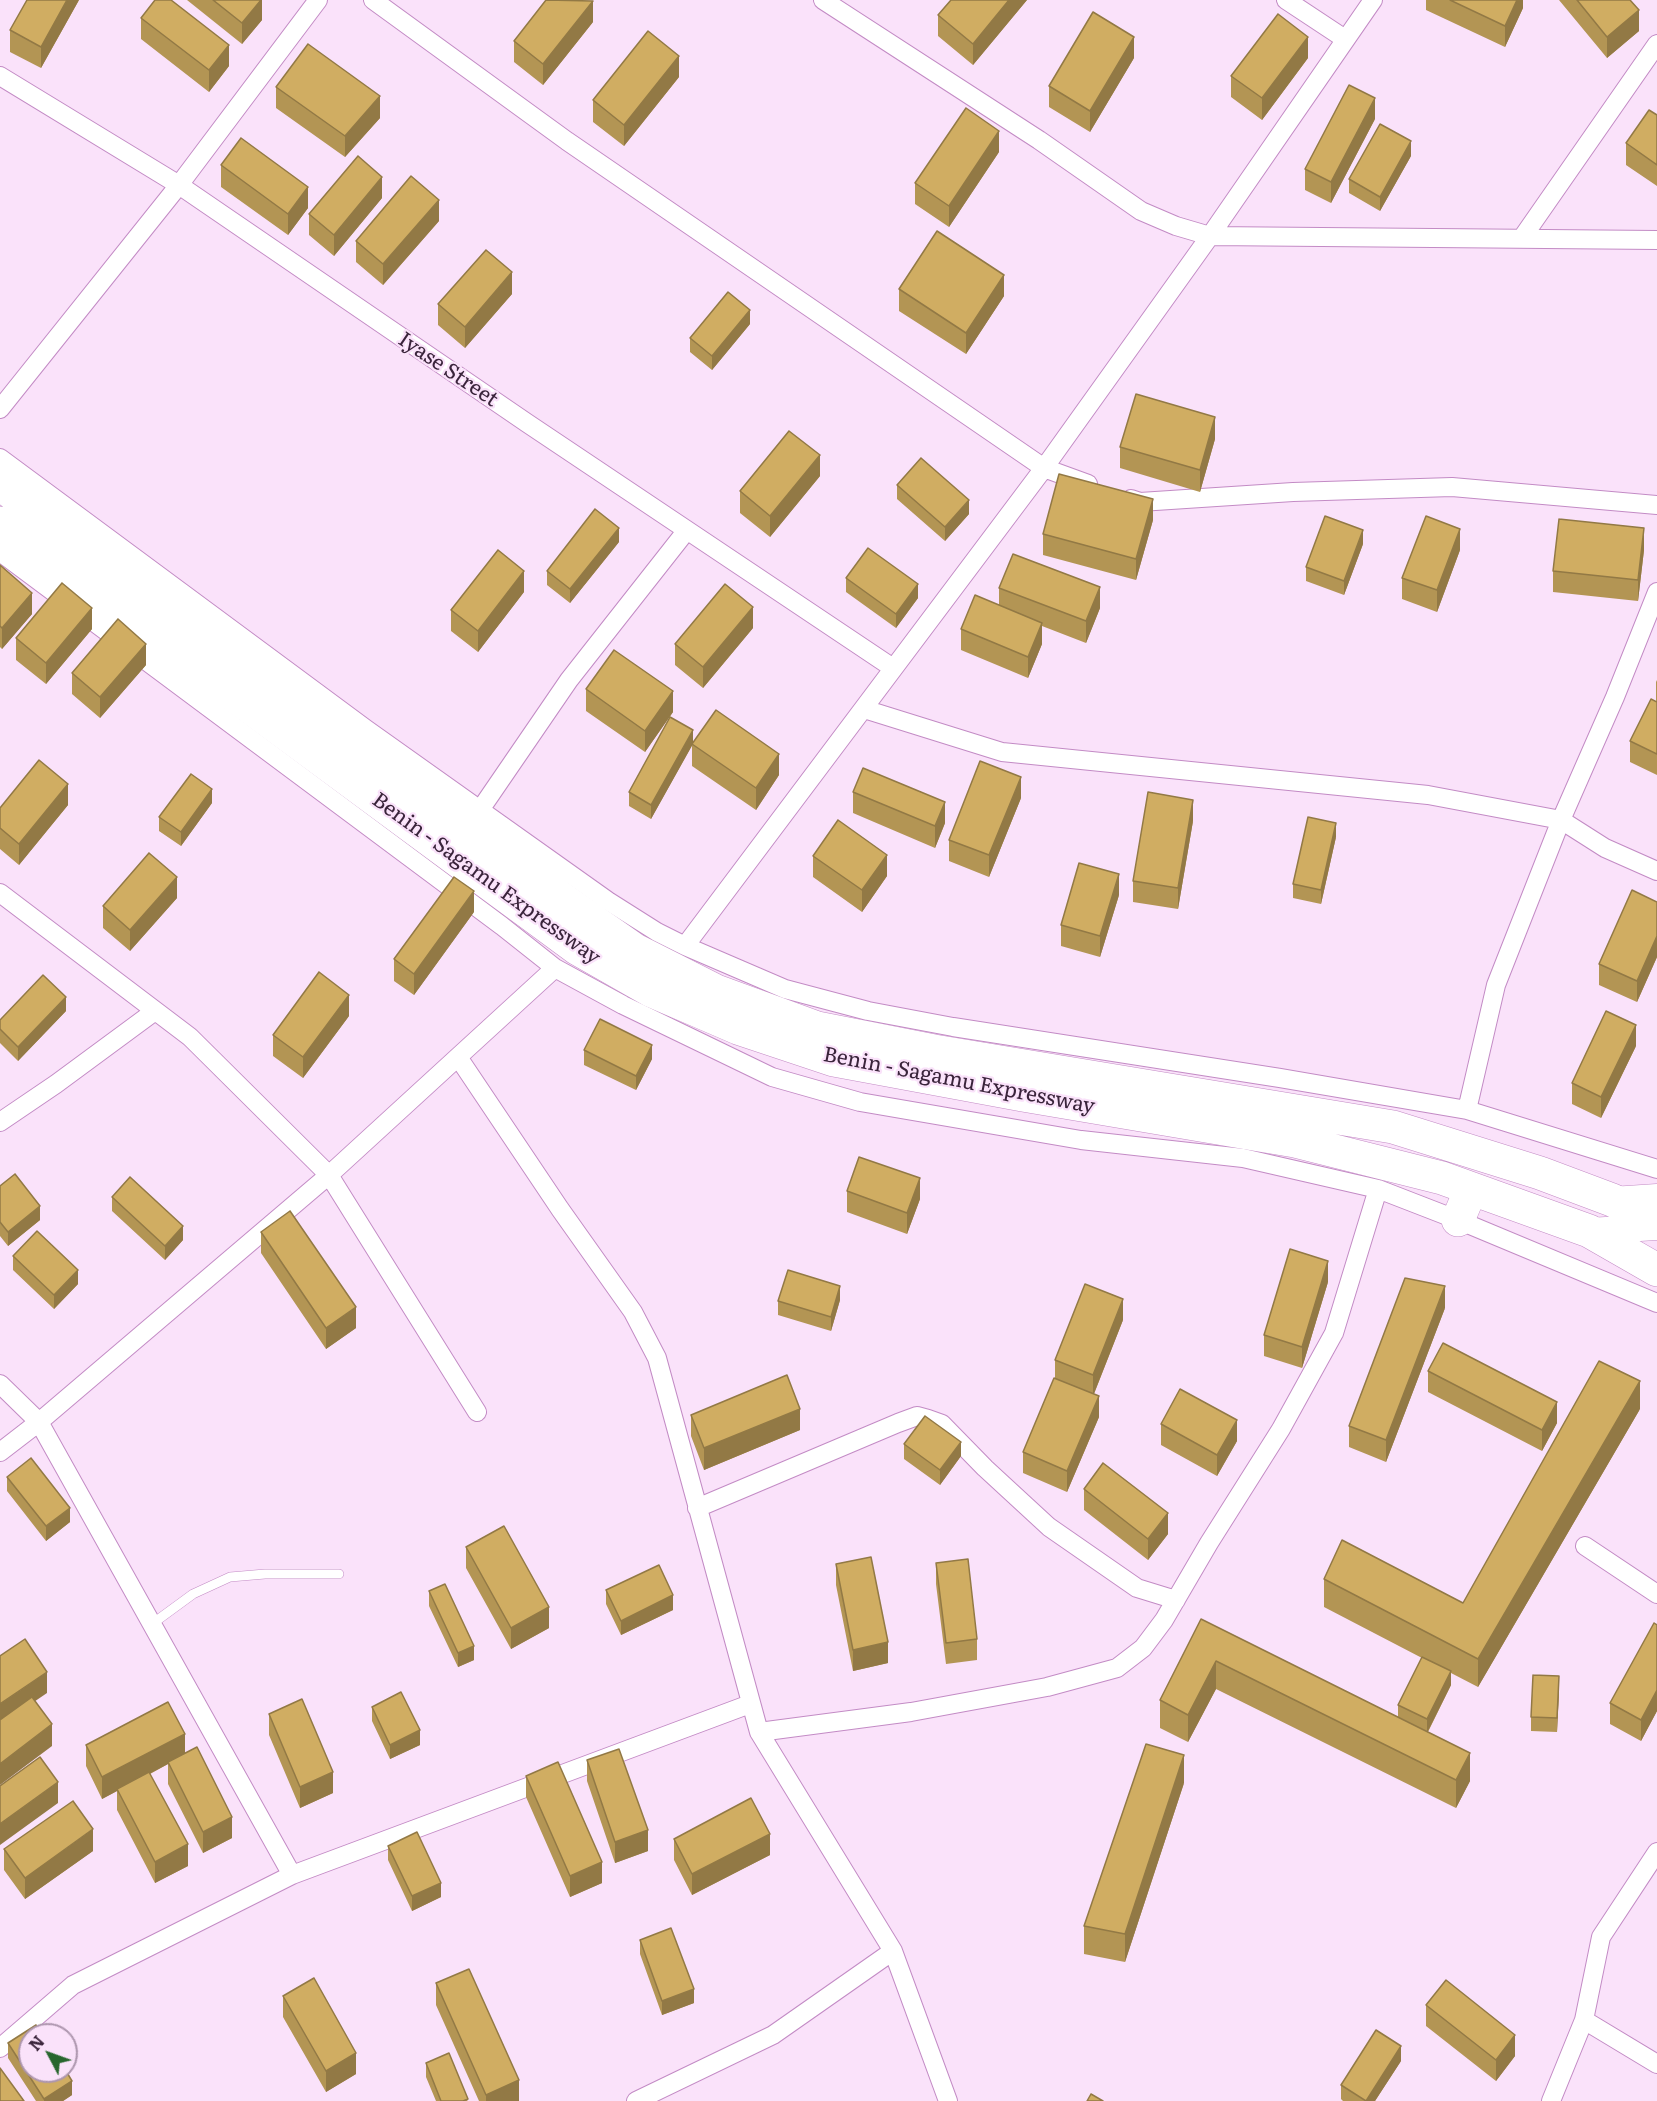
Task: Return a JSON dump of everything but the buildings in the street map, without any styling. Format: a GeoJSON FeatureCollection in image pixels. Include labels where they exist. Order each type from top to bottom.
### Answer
{"type":"FeatureCollection","features":[{"type":"Feature","properties":{"kind":"highway"},"geometry":{"type":"LineString","coordinates":[[0,484],[565,901],[635,950],[716,991],[817,1028],[934,1051],[1393,1127],[1540,1173],[1612,1200],[1657,1221]]}},
{"type":"Feature","properties":{"kind":"highway","name":"Benin - Sagamu Expressway"},"geometry":{"type":"LineString","coordinates":[[0,523],[578,949],[650,990],[738,1028],[834,1060],[1295,1142],[1442,1178],[1589,1231],[1657,1270]]}},
{"type":"Feature","properties":{"kind":"highway"},"geometry":{"type":"LineString","coordinates":[[1458,1220],[1471,1189]]}},
{"type":"Feature","properties":{"kind":"main road"},"geometry":{"type":"LineString","coordinates":[[1612,1200],[1657,1197]]}},
{"type":"Feature","properties":{"kind":"main road"},"geometry":{"type":"LineString","coordinates":[[1589,1231],[1657,1227]]}},
{"type":"Feature","properties":{"kind":"street"},"geometry":{"type":"LineString","coordinates":[[0,409],[179,185],[318,0]]}},
{"type":"Feature","properties":{"kind":"street"},"geometry":{"type":"LineString","coordinates":[[373,0],[567,141],[1044,468],[1140,502],[1293,492],[1452,486],[1657,505]]}},
{"type":"Feature","properties":{"kind":"street"},"geometry":{"type":"LineString","coordinates":[[1286,0],[1345,39]]}},
{"type":"Feature","properties":{"kind":"street"},"geometry":{"type":"LineString","coordinates":[[685,946],[1044,468],[1210,236],[1373,0]]}},
{"type":"Feature","properties":{"kind":"street"},"geometry":{"type":"LineString","coordinates":[[829,2],[1039,140],[1142,211],[1176,226],[1210,236],[1657,240]]}},
{"type":"Feature","properties":{"kind":"street"},"geometry":{"type":"LineString","coordinates":[[1522,238],[1657,44]]}},
{"type":"Feature","properties":{"kind":"street","name":"Iyase Street"},"geometry":{"type":"LineString","coordinates":[[0,76],[179,185],[526,423],[893,668]]}},
{"type":"Feature","properties":{"kind":"street"},"geometry":{"type":"LineString","coordinates":[[0,458],[366,729],[608,901],[657,932],[685,946],[786,989],[868,1011],[953,1027],[1467,1110],[1657,1170]]}},
{"type":"Feature","properties":{"kind":"street"},"geometry":{"type":"LineString","coordinates":[[480,810],[569,680],[687,531]]}},
{"type":"Feature","properties":{"kind":"street"},"geometry":{"type":"LineString","coordinates":[[0,552],[502,926],[555,968],[623,1005],[772,1077],[860,1102],[1081,1140],[1243,1158],[1378,1189],[1657,1303]]}},
{"type":"Feature","properties":{"kind":"street"},"geometry":{"type":"LineString","coordinates":[[1467,1110],[1496,985],[1561,820],[1657,592]]}},
{"type":"Feature","properties":{"kind":"street"},"geometry":{"type":"LineString","coordinates":[[864,709],[1002,752],[1428,795],[1561,820],[1605,848],[1657,871]]}},
{"type":"Feature","properties":{"kind":"street"},"geometry":{"type":"LineString","coordinates":[[0,894],[190,1037],[329,1175],[477,1412]]}},
{"type":"Feature","properties":{"kind":"street"},"geometry":{"type":"LineString","coordinates":[[0,1452],[39,1422],[329,1175],[555,968]]}},
{"type":"Feature","properties":{"kind":"street"},"geometry":{"type":"LineString","coordinates":[[0,1122],[155,1011]]}},
{"type":"Feature","properties":{"kind":"street"},"geometry":{"type":"LineString","coordinates":[[458,1058],[633,1312],[657,1358],[759,1732],[893,1951],[948,2101]]}},
{"type":"Feature","properties":{"kind":"street"},"geometry":{"type":"LineString","coordinates":[[759,1732],[911,1712],[1047,1686],[1117,1668],[1143,1648],[1176,1600],[1281,1429],[1334,1333],[1378,1189]]}},
{"type":"Feature","properties":{"kind":"street"},"geometry":{"type":"LineString","coordinates":[[0,1384],[39,1422],[292,1875]]}},
{"type":"Feature","properties":{"kind":"street"},"geometry":{"type":"LineString","coordinates":[[698,1508],[916,1416],[942,1424],[985,1468],[1049,1527],[1137,1588],[1176,1600]]}},
{"type":"Feature","properties":{"kind":"street"},"geometry":{"type":"LineString","coordinates":[[1585,1546],[1657,1593]]}},
{"type":"Feature","properties":{"kind":"street"},"geometry":{"type":"LineString","coordinates":[[0,2048],[73,1985],[292,1875],[750,1704]]}},
{"type":"Feature","properties":{"kind":"street"},"geometry":{"type":"LineString","coordinates":[[1551,2101],[1584,2020],[1601,1936],[1657,1852]]}},
{"type":"Feature","properties":{"kind":"street"},"geometry":{"type":"LineString","coordinates":[[636,2101],[773,2035],[893,1951]]}},
{"type":"Feature","properties":{"kind":"street"},"geometry":{"type":"LineString","coordinates":[[1584,2020],[1657,2064]]}},
{"type":"Feature","properties":{"kind":"lane"},"geometry":{"type":"LineString","coordinates":[[152,1623],[193,1594],[230,1577],[265,1574],[339,1574]]}}]}
